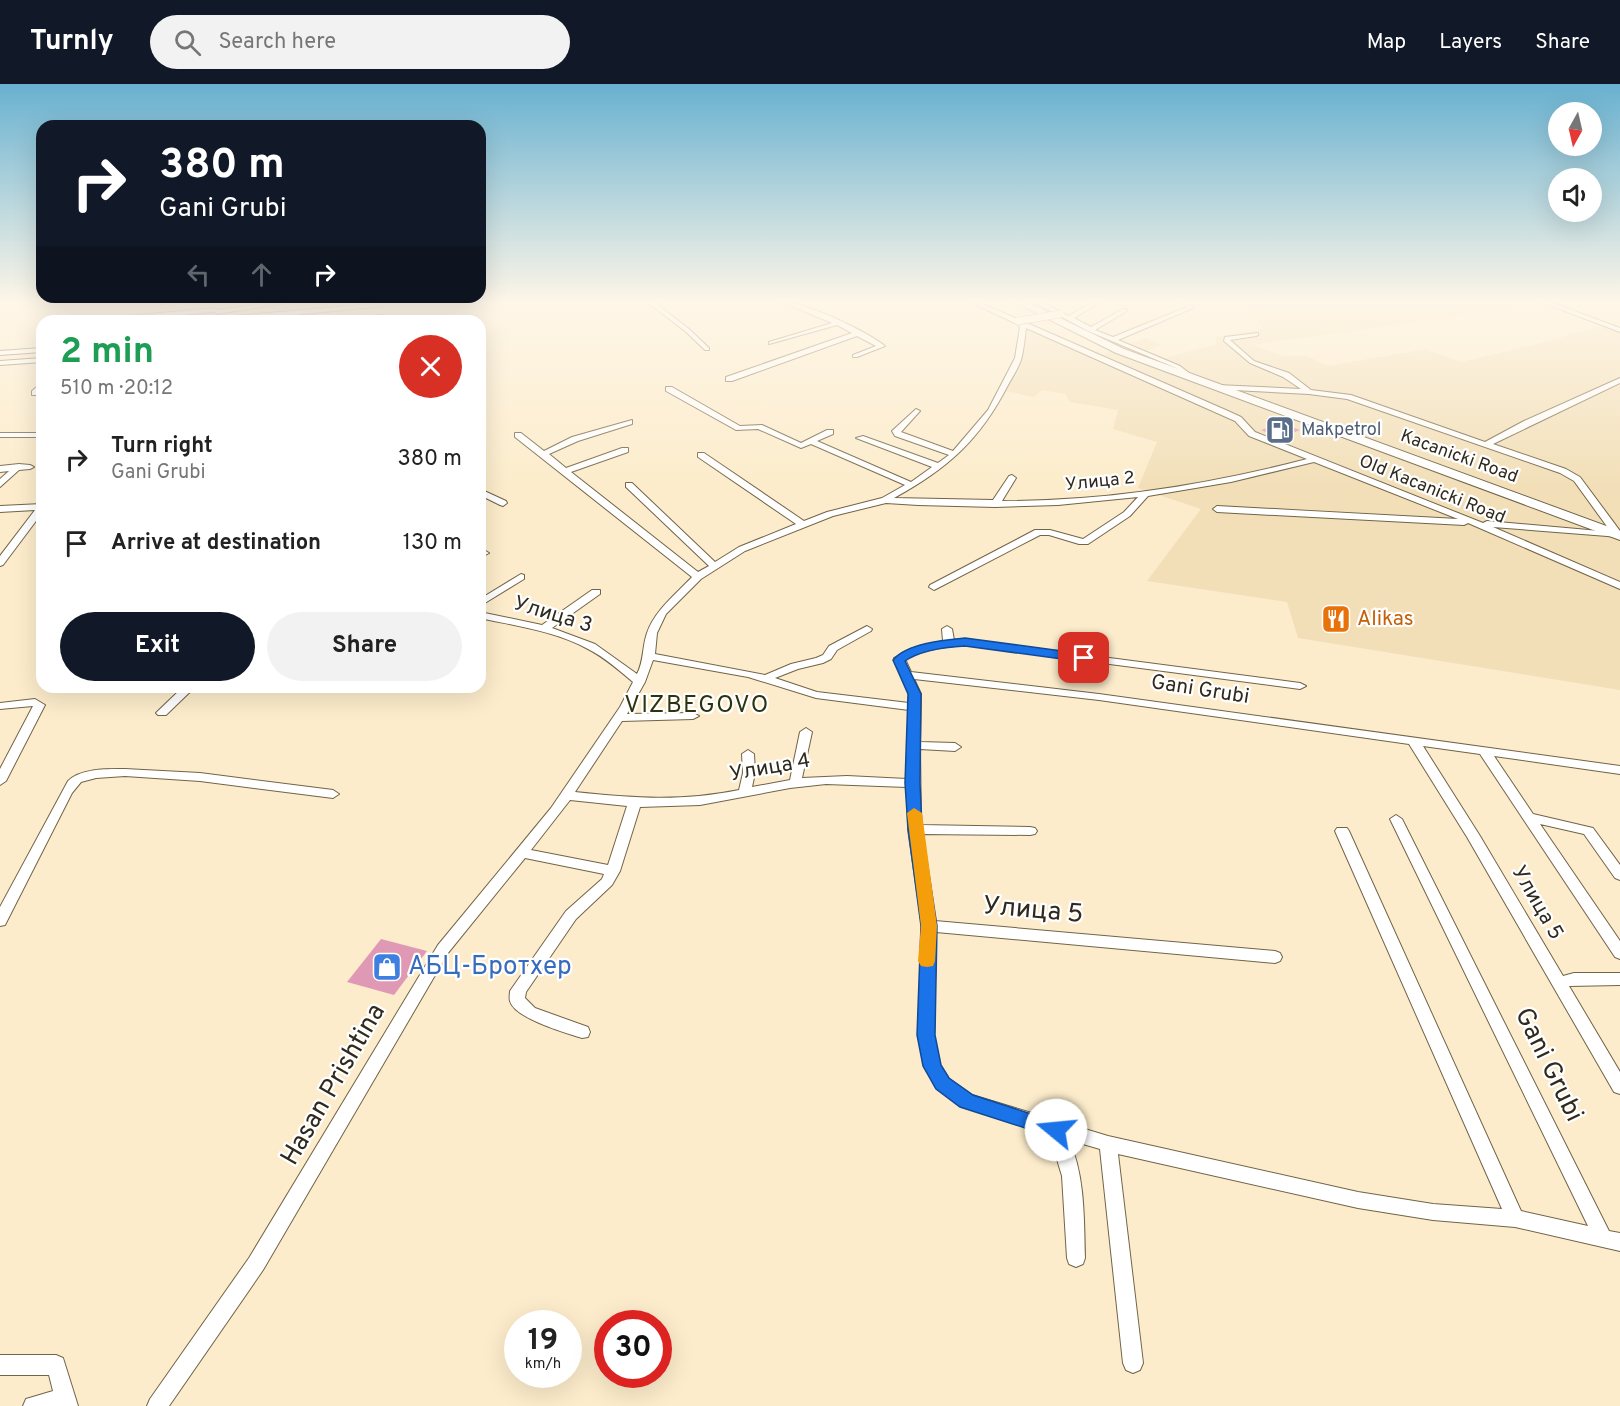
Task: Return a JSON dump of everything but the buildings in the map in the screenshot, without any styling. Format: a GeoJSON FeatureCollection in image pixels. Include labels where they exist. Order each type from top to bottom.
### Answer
{"type":"FeatureCollection","features":[{"type":"Feature","properties":{"kind":"street"},"geometry":{"type":"LineString","coordinates":[[729,379],[772,364]]}},
{"type":"Feature","properties":{"kind":"street"},"geometry":{"type":"LineString","coordinates":[[885,500],[912,485],[965,444],[991,411],[1015,364]]}},
{"type":"Feature","properties":{"kind":"street","name":"Old Kacanicki Road"},"geometry":{"type":"LineString","coordinates":[[1114,364],[1238,419],[1252,434],[1476,523],[1620,586]]}},
{"type":"Feature","properties":{"kind":"street","name":"Kacanicki Road"},"geometry":{"type":"LineString","coordinates":[[1154,364],[1619,536]]}},
{"type":"Feature","properties":{"kind":"street"},"geometry":{"type":"LineString","coordinates":[[1170,364],[1190,377]]}},
{"type":"Feature","properties":{"kind":"street"},"geometry":{"type":"LineString","coordinates":[[1256,364],[1286,375],[1309,392]]}},
{"type":"Feature","properties":{"kind":"street"},"geometry":{"type":"LineString","coordinates":[[1487,444],[1542,415],[1620,380]]}},
{"type":"Feature","properties":{"kind":"street"},"geometry":{"type":"LineString","coordinates":[[1217,387],[1309,392],[1348,397],[1563,471],[1577,479],[1619,536]]}},
{"type":"Feature","properties":{"kind":"street"},"geometry":{"type":"LineString","coordinates":[[669,389],[739,428],[759,427],[801,446],[830,432]]}},
{"type":"Feature","properties":{"kind":"street"},"geometry":{"type":"LineString","coordinates":[[916,411],[896,431],[954,454]]}},
{"type":"Feature","properties":{"kind":"street"},"geometry":{"type":"LineString","coordinates":[[543,454],[575,439],[629,422]]}},
{"type":"Feature","properties":{"kind":"street"},"geometry":{"type":"LineString","coordinates":[[0,435],[36,435]]}},
{"type":"Feature","properties":{"kind":"street"},"geometry":{"type":"LineString","coordinates":[[519,435],[698,577]]}},
{"type":"Feature","properties":{"kind":"street"},"geometry":{"type":"LineString","coordinates":[[860,438],[938,466]]}},
{"type":"Feature","properties":{"kind":"street"},"geometry":{"type":"LineString","coordinates":[[812,442],[912,485]]}},
{"type":"Feature","properties":{"kind":"street"},"geometry":{"type":"LineString","coordinates":[[565,471],[625,450]]}},
{"type":"Feature","properties":{"kind":"street"},"geometry":{"type":"LineString","coordinates":[[701,455],[802,524]]}},
{"type":"Feature","properties":{"kind":"street","name":"Улица 2"},"geometry":{"type":"LineString","coordinates":[[885,500],[1051,504],[1145,494],[1265,472],[1315,459]]}},
{"type":"Feature","properties":{"kind":"street"},"geometry":{"type":"LineString","coordinates":[[0,469],[23,466],[0,484]]}},
{"type":"Feature","properties":{"kind":"street"},"geometry":{"type":"LineString","coordinates":[[995,504],[1012,478]]}},
{"type":"Feature","properties":{"kind":"street"},"geometry":{"type":"LineString","coordinates":[[629,485],[713,565]]}},
{"type":"Feature","properties":{"kind":"street"},"geometry":{"type":"LineString","coordinates":[[934,587],[1038,532],[1048,531],[1078,542],[1085,542],[1128,512],[1142,500],[1145,494]]}},
{"type":"Feature","properties":{"kind":"street"},"geometry":{"type":"LineString","coordinates":[[486,495],[503,503]]}},
{"type":"Feature","properties":{"kind":"street","name":"Hasan Prishtina"},"geometry":{"type":"LineString","coordinates":[[157,1406],[261,1256],[443,949],[568,796],[618,718],[639,682],[656,620],[698,577],[713,565],[742,549],[802,524],[885,500]]}},
{"type":"Feature","properties":{"kind":"street"},"geometry":{"type":"LineString","coordinates":[[0,509],[36,507]]}},
{"type":"Feature","properties":{"kind":"street"},"geometry":{"type":"LineString","coordinates":[[1216,509],[1476,523],[1619,536]]}},
{"type":"Feature","properties":{"kind":"street"},"geometry":{"type":"LineString","coordinates":[[0,563],[36,515]]}},
{"type":"Feature","properties":{"kind":"street"},"geometry":{"type":"LineString","coordinates":[[486,599],[521,577]]}},
{"type":"Feature","properties":{"kind":"street"},"geometry":{"type":"LineString","coordinates":[[544,629],[596,592]]}},
{"type":"Feature","properties":{"kind":"street","name":"Улица 3"},"geometry":{"type":"LineString","coordinates":[[486,616],[544,629],[591,646],[639,682]]}},
{"type":"Feature","properties":{"kind":"street"},"geometry":{"type":"LineString","coordinates":[[767,678],[795,666],[819,661],[827,657],[833,648],[867,628]]}},
{"type":"Feature","properties":{"kind":"street"},"geometry":{"type":"LineString","coordinates":[[947,629],[948,643]]}},
{"type":"Feature","properties":{"kind":"street","name":"Gani Grubi"},"geometry":{"type":"LineString","coordinates":[[1300,686],[976,643],[948,643],[899,658],[915,694],[913,745],[915,828],[929,926],[926,1035],[932,1066],[942,1084],[967,1101],[1108,1144],[1358,1200],[1433,1212],[1515,1218],[1612,1240]]}},
{"type":"Feature","properties":{"kind":"street"},"geometry":{"type":"LineString","coordinates":[[650,648],[767,678],[787,688],[816,695],[916,706]]}},
{"type":"Feature","properties":{"kind":"street","name":"Gani Grubi"},"geometry":{"type":"LineString","coordinates":[[907,675],[1099,697],[1620,770]]}},
{"type":"Feature","properties":{"kind":"street"},"geometry":{"type":"LineString","coordinates":[[162,713],[183,693]]}},
{"type":"Feature","properties":{"kind":"street"},"geometry":{"type":"LineString","coordinates":[[0,706],[35,702],[39,705],[0,781]]}},
{"type":"Feature","properties":{"kind":"street"},"geometry":{"type":"LineString","coordinates":[[618,718],[693,717]]}},
{"type":"Feature","properties":{"kind":"street"},"geometry":{"type":"LineString","coordinates":[[795,784],[806,732]]}},
{"type":"Feature","properties":{"kind":"street","name":"Улица 5"},"geometry":{"type":"LineString","coordinates":[[1414,742],[1473,836],[1620,1087]]}},
{"type":"Feature","properties":{"kind":"street"},"geometry":{"type":"LineString","coordinates":[[913,745],[955,747]]}},
{"type":"Feature","properties":{"kind":"street"},"geometry":{"type":"LineString","coordinates":[[1485,752],[1620,953]]}},
{"type":"Feature","properties":{"kind":"street"},"geometry":{"type":"LineString","coordinates":[[745,792],[749,773],[748,754]]}},
{"type":"Feature","properties":{"kind":"street"},"geometry":{"type":"LineString","coordinates":[[0,921],[66,793],[74,780],[83,776],[100,772],[145,773],[333,794]]}},
{"type":"Feature","properties":{"kind":"street","name":"Улица 4"},"geometry":{"type":"LineString","coordinates":[[568,796],[635,802],[698,802],[745,792],[825,780],[913,783]]}},
{"type":"Feature","properties":{"kind":"street"},"geometry":{"type":"LineString","coordinates":[[582,1032],[530,1012],[517,1000],[518,991],[571,915],[607,882],[613,871],[635,802]]}},
{"type":"Feature","properties":{"kind":"street"},"geometry":{"type":"LineString","coordinates":[[1531,818],[1588,831],[1620,875]]}},
{"type":"Feature","properties":{"kind":"street","name":"Gani Grubi"},"geometry":{"type":"LineString","coordinates":[[1396,819],[1612,1240]]}},
{"type":"Feature","properties":{"kind":"street"},"geometry":{"type":"LineString","coordinates":[[915,828],[1030,831]]}},
{"type":"Feature","properties":{"kind":"street"},"geometry":{"type":"LineString","coordinates":[[1342,831],[1515,1218]]}},
{"type":"Feature","properties":{"kind":"street"},"geometry":{"type":"LineString","coordinates":[[522,854],[613,871]]}},
{"type":"Feature","properties":{"kind":"street","name":"Улица 5"},"geometry":{"type":"LineString","coordinates":[[929,926],[1275,957]]}},
{"type":"Feature","properties":{"kind":"street"},"geometry":{"type":"LineString","coordinates":[[1559,983],[1574,979],[1620,979]]}},
{"type":"Feature","properties":{"kind":"street"},"geometry":{"type":"LineString","coordinates":[[1056,1130],[1066,1151],[1074,1191],[1076,1258]]}},
{"type":"Feature","properties":{"kind":"street"},"geometry":{"type":"LineString","coordinates":[[1108,1144],[1134,1364]]}},
{"type":"Feature","properties":{"kind":"street"},"geometry":{"type":"LineString","coordinates":[[0,1365],[56,1365],[67,1402],[33,1406]]}},
{"type":"Feature","properties":{"kind":"shaded area"},"geometry":{"type":"Polygon","coordinates":[[[1017,364],[1323,364],[1328,366],[1341,364],[1620,364],[1620,690],[1298,638],[1287,602],[1147,581],[1201,509],[1138,488],[1157,442],[1113,429],[1118,410],[1070,402],[1065,394],[1042,390],[1034,397],[1006,391],[1017,364]]]}},
{"type":"Feature","properties":{"kind":"slow traffic"},"geometry":{"type":"LineString","coordinates":[[914,813],[927,903],[929,926],[927,961]]}},
{"type":"Feature","properties":{"kind":"place","name":"Makpetrol"},"geometry":{"type":"Point","coordinates":[1280,430]}},
{"type":"Feature","properties":{"kind":"place","name":"Alikas"},"geometry":{"type":"Point","coordinates":[1336,619]}},
{"type":"Feature","properties":{"kind":"place","name":"АБЦ-Бротхер"},"geometry":{"type":"Point","coordinates":[387,967]}},
{"type":"Feature","properties":{"kind":"district","name":"VIZBEGOVO"},"geometry":{"type":"Point","coordinates":[697,706]}},
{"type":"Feature","properties":{"kind":"route"},"geometry":{"type":"LineString","coordinates":[[1056,1130],[967,1101],[942,1084],[932,1066],[926,1035],[929,926],[915,828],[913,745],[916,706],[915,694],[899,658],[919,650],[948,643],[965,642],[1084,658]]}}]}
